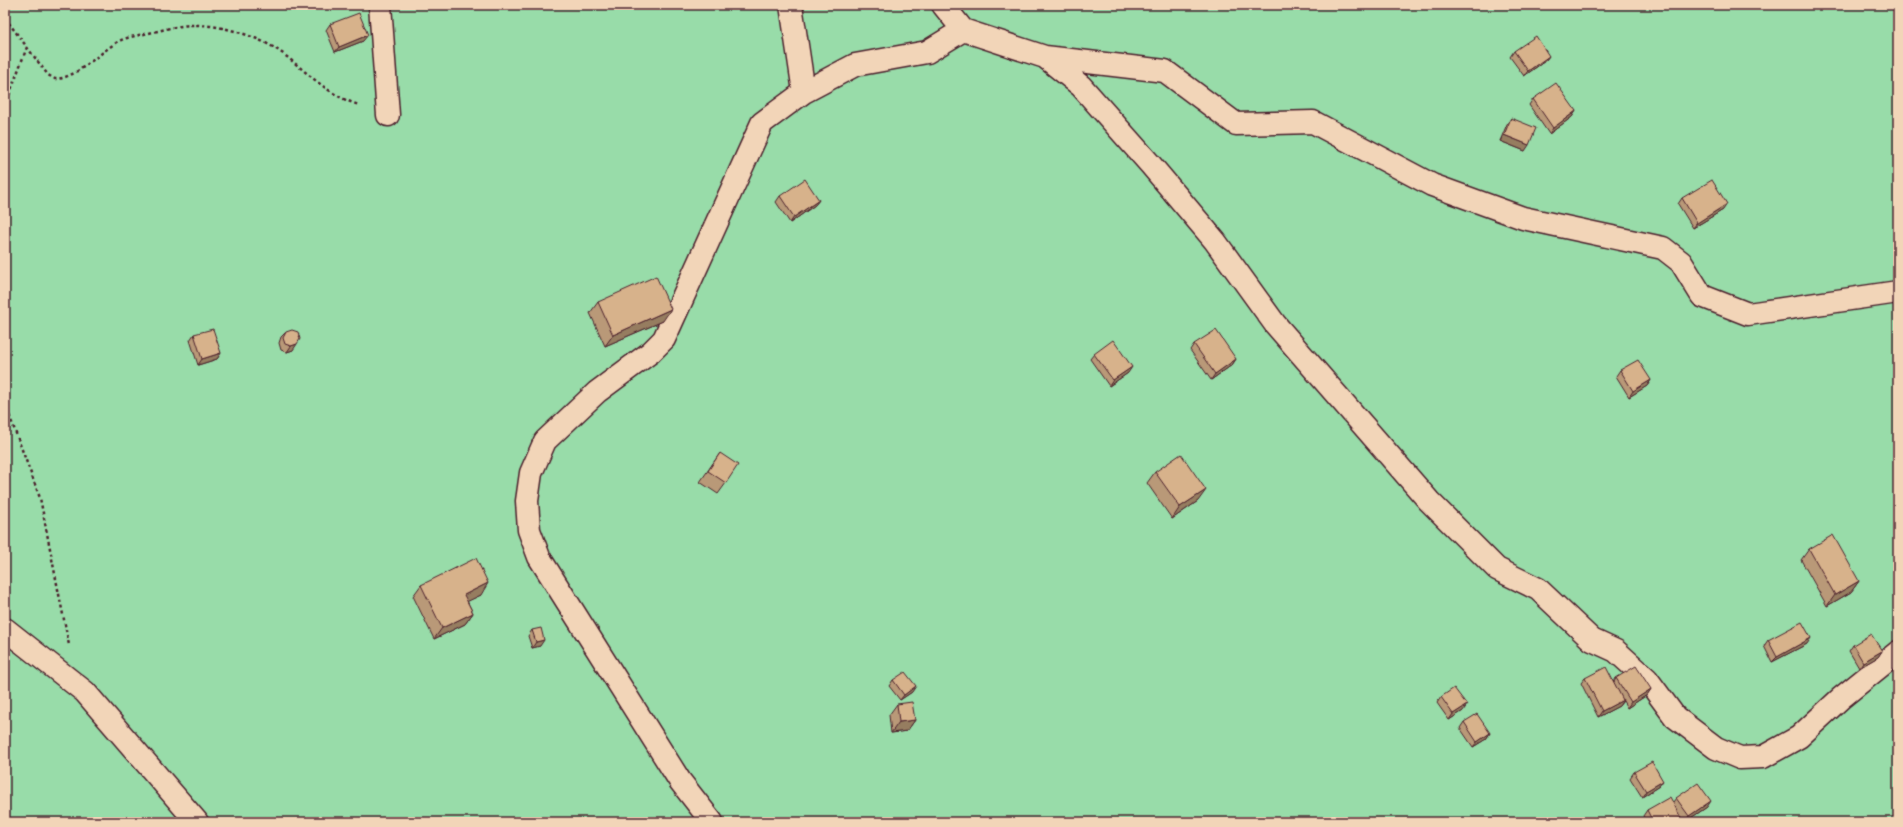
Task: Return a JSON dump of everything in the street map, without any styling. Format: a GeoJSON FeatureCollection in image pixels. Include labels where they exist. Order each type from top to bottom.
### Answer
{"type":"FeatureCollection","features":[{"type":"Feature","properties":{"kind":"street"},"geometry":{"type":"LineString","coordinates":[[380,5],[388,115]]}},
{"type":"Feature","properties":{"kind":"street"},"geometry":{"type":"LineString","coordinates":[[792,5],[804,92]]}},
{"type":"Feature","properties":{"kind":"street"},"geometry":{"type":"LineString","coordinates":[[943,5],[963,30],[1045,57],[1165,71],[1236,124],[1313,122],[1432,185],[1523,218],[1664,248],[1681,262],[1702,296],[1748,314],[1898,292]]}},
{"type":"Feature","properties":{"kind":"street"},"geometry":{"type":"LineString","coordinates":[[712,822],[680,781],[539,557],[529,530],[527,501],[531,472],[545,441],[597,392],[651,352],[664,339],[762,123],[804,92],[855,66],[927,52],[963,30]]}},
{"type":"Feature","properties":{"kind":"street"},"geometry":{"type":"LineString","coordinates":[[1045,57],[1081,86],[1150,164],[1215,241],[1275,324],[1429,501],[1497,569],[1538,589],[1592,640],[1616,651],[1647,680],[1675,716],[1716,748],[1740,758],[1763,757],[1799,737],[1841,698],[1898,652]]}},
{"type":"Feature","properties":{"kind":"street"},"geometry":{"type":"LineString","coordinates":[[5,629],[78,684],[197,822]]}},
{"type":"Feature","properties":{"kind":"path"},"geometry":{"type":"LineString","coordinates":[[5,18],[48,74],[55,79],[68,77],[118,42],[130,37],[192,25],[212,25],[248,36],[279,50],[316,82],[336,96],[350,103],[388,115]]}},
{"type":"Feature","properties":{"kind":"path"},"geometry":{"type":"LineString","coordinates":[[5,106],[27,47]]}},
{"type":"Feature","properties":{"kind":"path"},"geometry":{"type":"LineString","coordinates":[[5,404],[40,498],[78,684]]}},
{"type":"Feature","properties":{"kind":"green space"},"geometry":{"type":"Polygon","coordinates":[[[5,5],[1898,5],[1898,822],[5,822],[5,5]]]}},
{"type":"Feature","properties":{"kind":"building"},"geometry":{"type":"Polygon","coordinates":[[[359,13],[368,35],[339,47],[330,24],[359,13]]]}},
{"type":"Feature","properties":{"kind":"building"},"geometry":{"type":"Polygon","coordinates":[[[1536,36],[1549,56],[1528,71],[1514,51],[1536,36]]]}},
{"type":"Feature","properties":{"kind":"building"},"geometry":{"type":"Polygon","coordinates":[[[1556,83],[1576,111],[1553,128],[1533,99],[1556,83]]]}},
{"type":"Feature","properties":{"kind":"building"},"geometry":{"type":"Polygon","coordinates":[[[1511,118],[1536,128],[1529,145],[1504,135],[1511,118]]]}},
{"type":"Feature","properties":{"kind":"building"},"geometry":{"type":"Polygon","coordinates":[[[805,179],[819,200],[794,217],[780,196],[805,179]]]}},
{"type":"Feature","properties":{"kind":"building"},"geometry":{"type":"Polygon","coordinates":[[[1712,180],[1727,204],[1697,223],[1682,198],[1712,180]]]}},
{"type":"Feature","properties":{"kind":"building"},"geometry":{"type":"Polygon","coordinates":[[[656,276],[671,309],[613,335],[598,302],[656,276]]]}},
{"type":"Feature","properties":{"kind":"building"},"geometry":{"type":"Polygon","coordinates":[[[213,329],[221,353],[202,359],[194,334],[213,329]]]}},
{"type":"Feature","properties":{"kind":"building"},"geometry":{"type":"Polygon","coordinates":[[[292,330],[298,332],[300,339],[297,344],[291,346],[285,344],[283,338],[286,332],[292,330]]]}},
{"type":"Feature","properties":{"kind":"building"},"geometry":{"type":"Polygon","coordinates":[[[1216,330],[1236,359],[1215,374],[1194,344],[1216,330]]]}},
{"type":"Feature","properties":{"kind":"building"},"geometry":{"type":"Polygon","coordinates":[[[1113,340],[1132,367],[1113,380],[1094,354],[1113,340]]]}},
{"type":"Feature","properties":{"kind":"building"},"geometry":{"type":"Polygon","coordinates":[[[1638,360],[1651,380],[1633,391],[1620,370],[1638,360]]]}},
{"type":"Feature","properties":{"kind":"building"},"geometry":{"type":"Polygon","coordinates":[[[720,453],[738,465],[726,483],[708,471],[720,453]]]}},
{"type":"Feature","properties":{"kind":"building"},"geometry":{"type":"Polygon","coordinates":[[[1181,454],[1206,490],[1180,507],[1155,472],[1181,454]]]}},
{"type":"Feature","properties":{"kind":"building"},"geometry":{"type":"Polygon","coordinates":[[[1833,535],[1859,581],[1835,595],[1809,549],[1833,535]]]}},
{"type":"Feature","properties":{"kind":"building"},"geometry":{"type":"Polygon","coordinates":[[[476,558],[488,583],[464,595],[473,613],[442,628],[421,585],[476,558]]]}},
{"type":"Feature","properties":{"kind":"building"},"geometry":{"type":"Polygon","coordinates":[[[1802,622],[1811,638],[1777,657],[1768,640],[1802,622]]]}},
{"type":"Feature","properties":{"kind":"building"},"geometry":{"type":"Polygon","coordinates":[[[541,628],[544,640],[536,642],[532,630],[541,628]]]}},
{"type":"Feature","properties":{"kind":"building"},"geometry":{"type":"Polygon","coordinates":[[[1871,634],[1882,651],[1863,662],[1853,645],[1871,634]]]}},
{"type":"Feature","properties":{"kind":"building"},"geometry":{"type":"Polygon","coordinates":[[[1636,666],[1651,689],[1631,702],[1616,678],[1636,666]]]}},
{"type":"Feature","properties":{"kind":"building"},"geometry":{"type":"Polygon","coordinates":[[[1606,667],[1623,700],[1602,711],[1585,678],[1606,667]]]}},
{"type":"Feature","properties":{"kind":"building"},"geometry":{"type":"Polygon","coordinates":[[[905,672],[916,686],[904,695],[893,680],[905,672]]]}},
{"type":"Feature","properties":{"kind":"building"},"geometry":{"type":"Polygon","coordinates":[[[1454,688],[1467,705],[1453,714],[1441,697],[1454,688]]]}},
{"type":"Feature","properties":{"kind":"building"},"geometry":{"type":"Polygon","coordinates":[[[912,702],[915,720],[899,722],[897,704],[912,702]]]}},
{"type":"Feature","properties":{"kind":"building"},"geometry":{"type":"Polygon","coordinates":[[[1477,714],[1490,733],[1477,742],[1464,722],[1477,714]]]}},
{"type":"Feature","properties":{"kind":"building"},"geometry":{"type":"Polygon","coordinates":[[[1652,762],[1663,781],[1646,791],[1634,772],[1652,762]]]}},
{"type":"Feature","properties":{"kind":"building"},"geometry":{"type":"Polygon","coordinates":[[[1698,783],[1711,801],[1689,816],[1676,798],[1698,783]]]}},
{"type":"Feature","properties":{"kind":"building"},"geometry":{"type":"Polygon","coordinates":[[[1670,797],[1681,818],[1673,822],[1653,822],[1647,810],[1670,797]]]}}]}
